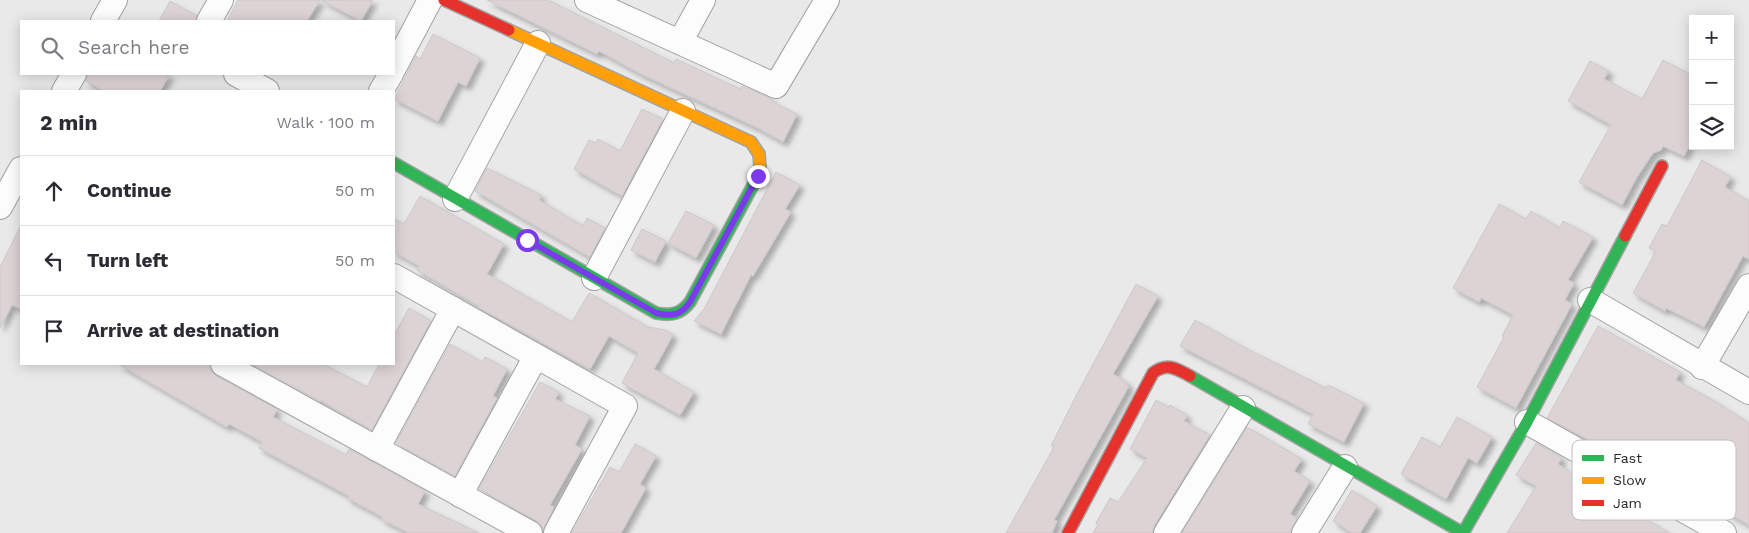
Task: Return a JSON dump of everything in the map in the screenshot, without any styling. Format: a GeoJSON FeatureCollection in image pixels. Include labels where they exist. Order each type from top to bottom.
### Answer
{"type":"FeatureCollection","features":[{"type":"Feature","properties":{"kind":"street"},"geometry":{"type":"LineString","coordinates":[[104,20],[115,0]]}},
{"type":"Feature","properties":{"kind":"street"},"geometry":{"type":"LineString","coordinates":[[210,20],[221,0]]}},
{"type":"Feature","properties":{"kind":"street"},"geometry":{"type":"LineString","coordinates":[[395,66],[430,0]]}},
{"type":"Feature","properties":{"kind":"street"},"geometry":{"type":"LineString","coordinates":[[395,165],[656,313],[675,316],[684,311],[758,176],[762,163],[760,151],[751,142],[444,0]]}},
{"type":"Feature","properties":{"kind":"street"},"geometry":{"type":"LineString","coordinates":[[587,0],[776,86],[826,0]]}},
{"type":"Feature","properties":{"kind":"street"},"geometry":{"type":"LineString","coordinates":[[680,42],[703,0]]}},
{"type":"Feature","properties":{"kind":"street"},"geometry":{"type":"LineString","coordinates":[[456,199],[538,43]]}},
{"type":"Feature","properties":{"kind":"street"},"geometry":{"type":"LineString","coordinates":[[238,75],[265,90]]}},
{"type":"Feature","properties":{"kind":"street"},"geometry":{"type":"LineString","coordinates":[[382,90],[389,75]]}},
{"type":"Feature","properties":{"kind":"street"},"geometry":{"type":"LineString","coordinates":[[594,278],[683,111]]}},
{"type":"Feature","properties":{"kind":"street"},"geometry":{"type":"LineString","coordinates":[[1068,533],[1153,373],[1160,367],[1176,368],[1344,467],[1463,533],[1527,422],[1662,166]]}},
{"type":"Feature","properties":{"kind":"street"},"geometry":{"type":"LineString","coordinates":[[0,207],[20,171]]}},
{"type":"Feature","properties":{"kind":"street"},"geometry":{"type":"LineString","coordinates":[[395,277],[625,406],[556,533]]}},
{"type":"Feature","properties":{"kind":"street"},"geometry":{"type":"LineString","coordinates":[[1702,367],[1749,286]]}},
{"type":"Feature","properties":{"kind":"street"},"geometry":{"type":"LineString","coordinates":[[1590,300],[1702,367],[1749,392]]}},
{"type":"Feature","properties":{"kind":"street"},"geometry":{"type":"LineString","coordinates":[[377,449],[453,309]]}},
{"type":"Feature","properties":{"kind":"street"},"geometry":{"type":"LineString","coordinates":[[460,494],[536,356]]}},
{"type":"Feature","properties":{"kind":"street"},"geometry":{"type":"LineString","coordinates":[[228,365],[252,371],[377,449],[530,533]]}},
{"type":"Feature","properties":{"kind":"street"},"geometry":{"type":"LineString","coordinates":[[1166,533],[1243,408]]}},
{"type":"Feature","properties":{"kind":"street"},"geometry":{"type":"LineString","coordinates":[[1527,422],[1572,447]]}},
{"type":"Feature","properties":{"kind":"street"},"geometry":{"type":"LineString","coordinates":[[1304,533],[1344,467]]}},
{"type":"Feature","properties":{"kind":"street"},"geometry":{"type":"LineString","coordinates":[[1701,520],[1724,533]]}},
{"type":"Feature","properties":{"kind":"building"},"geometry":{"type":"Polygon","coordinates":[[[238,0],[320,0],[308,20],[228,20],[238,0]]]}},
{"type":"Feature","properties":{"kind":"building"},"geometry":{"type":"Polygon","coordinates":[[[321,0],[373,0],[362,20],[321,0]]]}},
{"type":"Feature","properties":{"kind":"building"},"geometry":{"type":"Polygon","coordinates":[[[487,0],[548,0],[674,63],[676,59],[740,89],[742,86],[772,99],[771,101],[797,114],[783,142],[758,128],[641,74],[599,51],[597,54],[487,0]]]}},
{"type":"Feature","properties":{"kind":"building"},"geometry":{"type":"Polygon","coordinates":[[[170,1],[197,16],[195,20],[160,20],[170,1]]]}},
{"type":"Feature","properties":{"kind":"building"},"geometry":{"type":"Polygon","coordinates":[[[433,34],[480,58],[466,86],[458,82],[438,121],[395,100],[416,56],[420,59],[433,34]]]}},
{"type":"Feature","properties":{"kind":"building"},"geometry":{"type":"Polygon","coordinates":[[[1663,60],[1689,74],[1689,147],[1684,156],[1663,146],[1661,150],[1653,153],[1622,205],[1579,182],[1611,125],[1568,101],[1590,61],[1609,71],[1604,79],[1642,99],[1663,60]]]}},
{"type":"Feature","properties":{"kind":"building"},"geometry":{"type":"Polygon","coordinates":[[[88,75],[169,75],[161,90],[102,90],[86,81],[88,75]]]}},
{"type":"Feature","properties":{"kind":"building"},"geometry":{"type":"Polygon","coordinates":[[[642,109],[663,119],[622,196],[574,169],[589,140],[596,143],[598,139],[620,151],[642,109]]]}},
{"type":"Feature","properties":{"kind":"building"},"geometry":{"type":"Polygon","coordinates":[[[1702,160],[1731,177],[1725,187],[1749,201],[1749,259],[1743,256],[1704,327],[1666,308],[1665,311],[1633,293],[1656,251],[1649,248],[1662,224],[1667,226],[1702,160]]]}},
{"type":"Feature","properties":{"kind":"building"},"geometry":{"type":"Polygon","coordinates":[[[487,168],[541,195],[539,200],[583,226],[587,218],[605,228],[590,257],[475,191],[487,168]]]}},
{"type":"Feature","properties":{"kind":"building"},"geometry":{"type":"Polygon","coordinates":[[[776,172],[800,185],[785,209],[791,212],[753,276],[751,275],[721,334],[694,321],[704,309],[776,172]]]}},
{"type":"Feature","properties":{"kind":"building"},"geometry":{"type":"Polygon","coordinates":[[[420,196],[504,244],[487,274],[572,322],[589,293],[648,327],[666,330],[673,335],[654,369],[694,392],[680,415],[622,383],[638,353],[609,336],[590,369],[478,307],[417,270],[419,266],[395,253],[395,219],[404,224],[420,196]]]}},
{"type":"Feature","properties":{"kind":"building"},"geometry":{"type":"Polygon","coordinates":[[[1499,204],[1526,219],[1531,211],[1560,228],[1563,221],[1593,237],[1568,280],[1574,283],[1565,300],[1572,304],[1516,408],[1477,387],[1504,337],[1502,336],[1513,315],[1481,298],[1479,302],[1453,288],[1499,204]]]}},
{"type":"Feature","properties":{"kind":"building"},"geometry":{"type":"Polygon","coordinates":[[[686,211],[714,225],[696,258],[668,243],[686,211]]]}},
{"type":"Feature","properties":{"kind":"building"},"geometry":{"type":"Polygon","coordinates":[[[20,227],[20,309],[12,305],[0,328],[0,267],[20,227]]]}},
{"type":"Feature","properties":{"kind":"building"},"geometry":{"type":"Polygon","coordinates":[[[642,229],[666,241],[655,262],[631,250],[642,229]]]}},
{"type":"Feature","properties":{"kind":"building"},"geometry":{"type":"Polygon","coordinates":[[[1136,284],[1158,296],[1113,374],[1127,382],[1126,384],[1129,386],[1054,520],[1057,521],[1052,533],[1006,533],[1054,447],[1051,446],[1077,394],[1136,284]]]}},
{"type":"Feature","properties":{"kind":"building"},"geometry":{"type":"Polygon","coordinates":[[[409,308],[431,321],[372,430],[253,365],[325,365],[367,387],[378,365],[395,365],[395,333],[409,308]]]}},
{"type":"Feature","properties":{"kind":"building"},"geometry":{"type":"Polygon","coordinates":[[[1195,320],[1249,350],[1326,388],[1328,385],[1364,403],[1344,442],[1308,424],[1313,414],[1180,346],[1195,320]]]}},
{"type":"Feature","properties":{"kind":"building"},"geometry":{"type":"Polygon","coordinates":[[[1598,326],[1680,372],[1676,380],[1749,423],[1749,525],[1736,517],[1736,440],[1589,440],[1547,418],[1598,326]]]}},
{"type":"Feature","properties":{"kind":"building"},"geometry":{"type":"Polygon","coordinates":[[[450,344],[482,362],[485,357],[507,369],[493,396],[497,398],[455,476],[396,443],[450,344]]]}},
{"type":"Feature","properties":{"kind":"building"},"geometry":{"type":"Polygon","coordinates":[[[120,365],[209,365],[211,371],[216,376],[277,409],[273,417],[346,455],[349,449],[425,491],[418,504],[479,533],[409,533],[381,519],[383,517],[347,498],[349,496],[259,448],[262,442],[229,424],[227,427],[120,365]]]}},
{"type":"Feature","properties":{"kind":"building"},"geometry":{"type":"Polygon","coordinates":[[[540,382],[559,392],[555,399],[590,416],[575,445],[582,449],[550,505],[554,507],[543,530],[537,521],[479,489],[540,382]]]}},
{"type":"Feature","properties":{"kind":"building"},"geometry":{"type":"Polygon","coordinates":[[[1156,400],[1169,407],[1170,405],[1187,415],[1184,421],[1210,435],[1154,526],[1152,533],[1093,533],[1098,524],[1096,523],[1110,498],[1118,502],[1147,458],[1130,449],[1156,400]]]}},
{"type":"Feature","properties":{"kind":"building"},"geometry":{"type":"Polygon","coordinates":[[[1457,417],[1492,437],[1477,463],[1468,458],[1446,499],[1401,474],[1422,437],[1440,447],[1457,417]]]}},
{"type":"Feature","properties":{"kind":"building"},"geometry":{"type":"Polygon","coordinates":[[[1247,427],[1302,459],[1294,471],[1310,481],[1290,514],[1297,518],[1290,533],[1182,533],[1247,427]]]}},
{"type":"Feature","properties":{"kind":"building"},"geometry":{"type":"Polygon","coordinates":[[[1536,443],[1562,458],[1558,464],[1572,474],[1572,520],[1648,520],[1669,533],[1507,533],[1536,486],[1516,475],[1536,443]]]}},
{"type":"Feature","properties":{"kind":"building"},"geometry":{"type":"Polygon","coordinates":[[[635,444],[656,456],[640,484],[646,488],[621,533],[572,533],[610,467],[619,472],[635,444]]]}},
{"type":"Feature","properties":{"kind":"building"},"geometry":{"type":"Polygon","coordinates":[[[1352,490],[1377,506],[1360,533],[1352,533],[1333,521],[1352,490]]]}},
{"type":"Feature","properties":{"kind":"traffic: fast"},"geometry":{"type":"LineString","coordinates":[[395,164],[656,313],[666,314],[679,312],[690,302],[758,176],[760,167]]}},
{"type":"Feature","properties":{"kind":"traffic: fast"},"geometry":{"type":"LineString","coordinates":[[1463,533],[1527,422],[1625,236]]}},
{"type":"Feature","properties":{"kind":"traffic: fast"},"geometry":{"type":"LineString","coordinates":[[1190,376],[1463,533]]}},
{"type":"Feature","properties":{"kind":"traffic: slow"},"geometry":{"type":"LineString","coordinates":[[509,30],[751,142],[759,154],[760,167]]}},
{"type":"Feature","properties":{"kind":"traffic: jam"},"geometry":{"type":"LineString","coordinates":[[444,0],[509,30]]}},
{"type":"Feature","properties":{"kind":"traffic: jam"},"geometry":{"type":"LineString","coordinates":[[1625,236],[1662,166]]}},
{"type":"Feature","properties":{"kind":"traffic: jam"},"geometry":{"type":"LineString","coordinates":[[1068,533],[1153,373],[1167,367],[1190,376]]}},
{"type":"Feature","properties":{"kind":"route"},"geometry":{"type":"LineString","coordinates":[[527,240],[656,313],[675,316],[684,311],[690,302],[758,176]]}}]}
